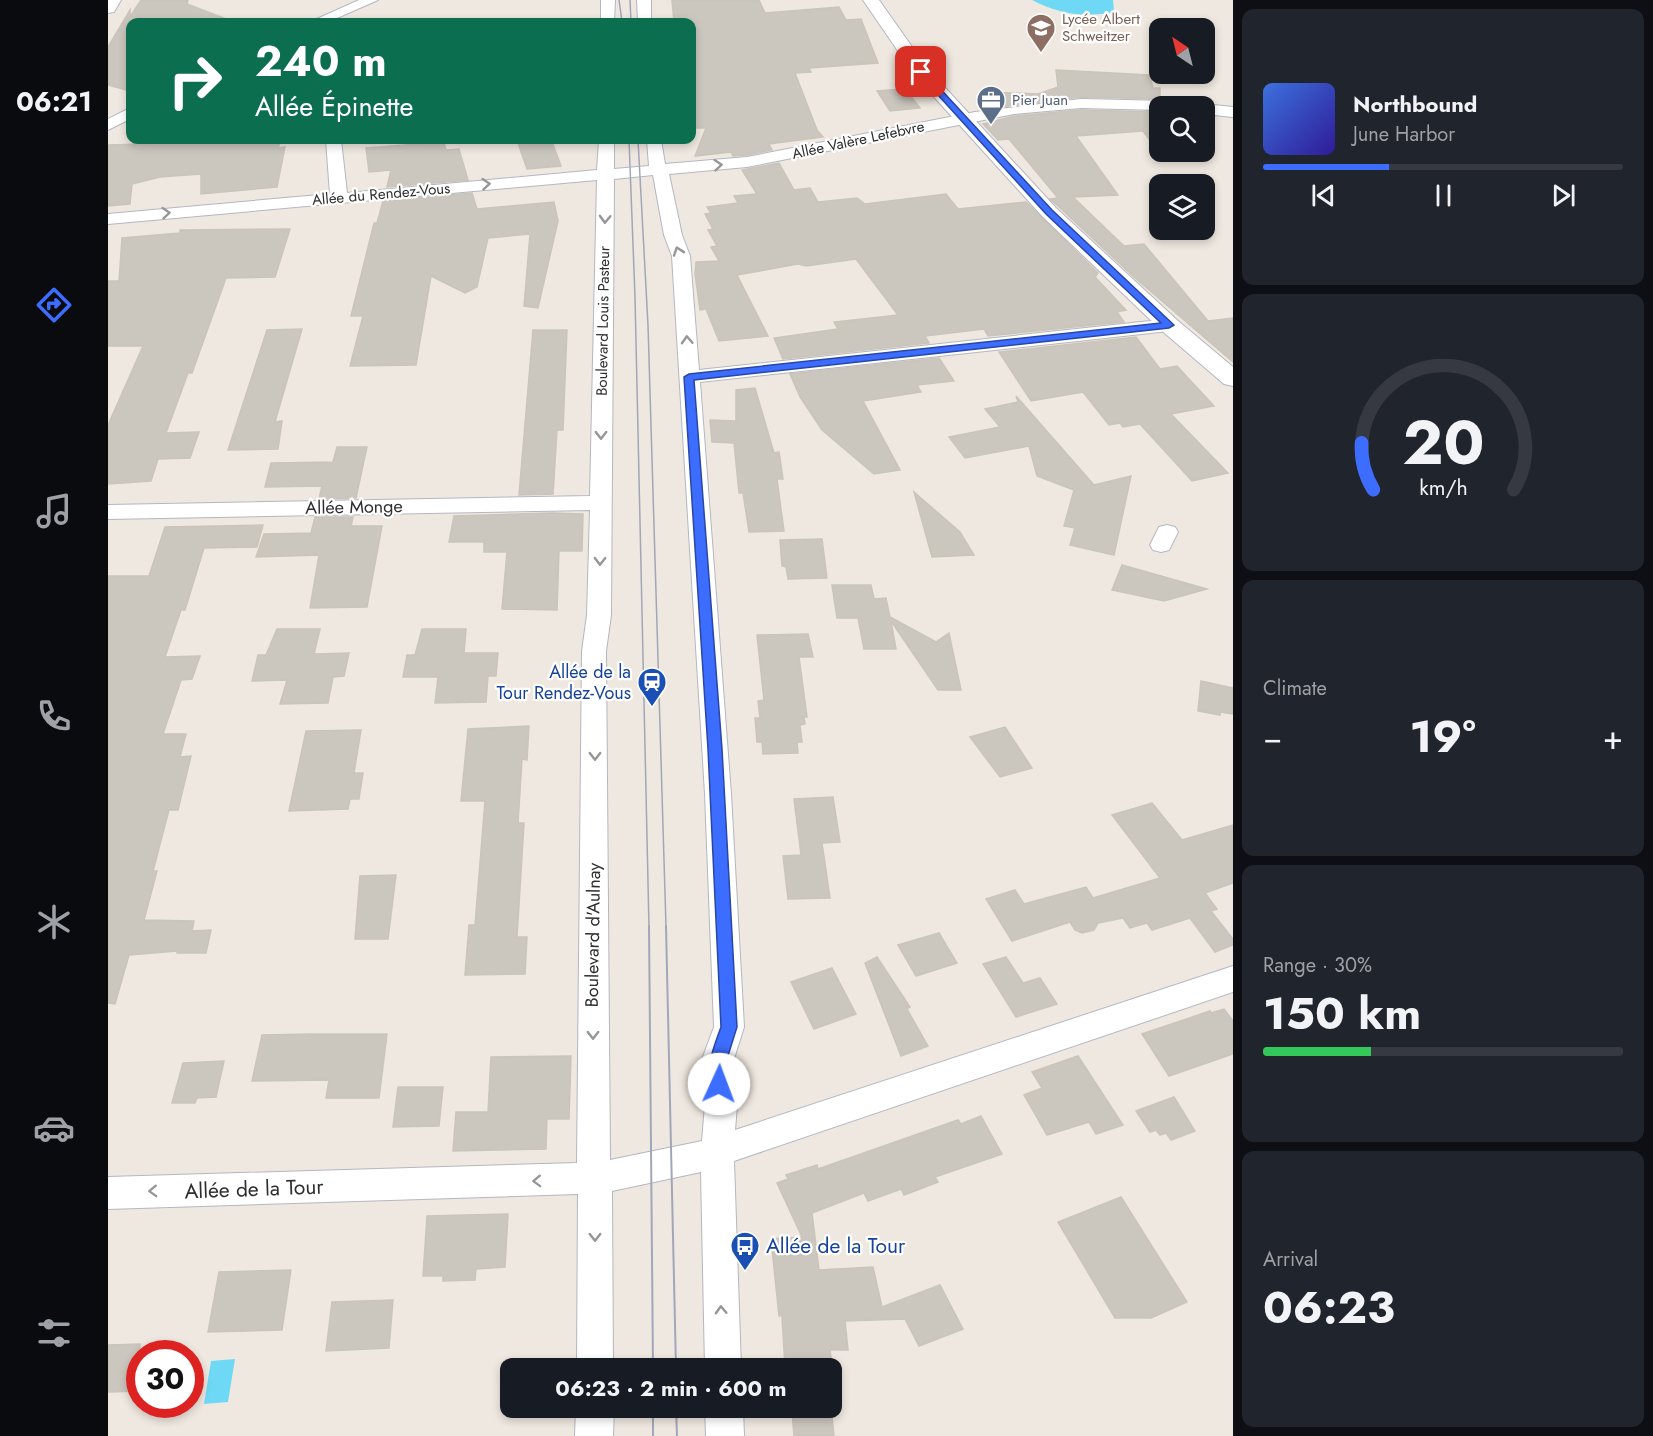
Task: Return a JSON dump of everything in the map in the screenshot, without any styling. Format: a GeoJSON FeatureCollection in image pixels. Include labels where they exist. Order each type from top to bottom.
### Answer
{"type":"FeatureCollection","features":[{"type":"Feature","properties":{"kind":"street"},"geometry":{"type":"LineString","coordinates":[[108,8],[113,0]]}},
{"type":"Feature","properties":{"kind":"street"},"geometry":{"type":"LineString","coordinates":[[327,18],[371,0]]}},
{"type":"Feature","properties":{"kind":"street"},"geometry":{"type":"LineString","coordinates":[[608,0],[608,18]]}},
{"type":"Feature","properties":{"kind":"street"},"geometry":{"type":"LineString","coordinates":[[644,0],[645,18]]}},
{"type":"Feature","properties":{"kind":"street"},"geometry":{"type":"LineString","coordinates":[[871,0],[921,72],[960,117],[1070,232],[1169,325],[1233,379]]}},
{"type":"Feature","properties":{"kind":"street","name":"Allée Valère Lefebvre"},"geometry":{"type":"LineString","coordinates":[[657,170],[747,162],[821,150],[960,117],[1054,104],[1149,106]]}},
{"type":"Feature","properties":{"kind":"street"},"geometry":{"type":"LineString","coordinates":[[1215,110],[1233,112]]}},
{"type":"Feature","properties":{"kind":"street"},"geometry":{"type":"LineString","coordinates":[[108,125],[126,114]]}},
{"type":"Feature","properties":{"kind":"street"},"geometry":{"type":"LineString","coordinates":[[108,125],[126,125]]}},
{"type":"Feature","properties":{"kind":"street"},"geometry":{"type":"LineString","coordinates":[[333,144],[339,197]]}},
{"type":"Feature","properties":{"kind":"street","name":"Boulevard Louis Pasteur"},"geometry":{"type":"LineString","coordinates":[[601,503],[606,144]]}},
{"type":"Feature","properties":{"kind":"street"},"geometry":{"type":"LineString","coordinates":[[654,144],[657,170],[673,235],[681,256],[716,771],[729,1027],[717,1062],[721,1105],[717,1151],[723,1358]]}},
{"type":"Feature","properties":{"kind":"street","name":"Allée du Rendez-Vous"},"geometry":{"type":"LineString","coordinates":[[108,219],[657,170]]}},
{"type":"Feature","properties":{"kind":"street"},"geometry":{"type":"LineString","coordinates":[[689,377],[1169,325]]}},
{"type":"Feature","properties":{"kind":"street","name":"Allée Monge"},"geometry":{"type":"LineString","coordinates":[[108,512],[601,503]]}},
{"type":"Feature","properties":{"kind":"street","name":"Boulevard d'Aulnay"},"geometry":{"type":"LineString","coordinates":[[595,1358],[595,1179],[592,1140],[594,651],[599,615],[601,503]]}},
{"type":"Feature","properties":{"kind":"street","name":"Allée de la Tour"},"geometry":{"type":"LineString","coordinates":[[108,1193],[595,1179],[673,1164],[717,1151],[1233,979]]}},
{"type":"Feature","properties":{"kind":"street"},"geometry":{"type":"LineString","coordinates":[[594,1436],[595,1418]]}},
{"type":"Feature","properties":{"kind":"street"},"geometry":{"type":"LineString","coordinates":[[724,1418],[725,1436]]}},
{"type":"Feature","properties":{"kind":"water"},"geometry":{"type":"Polygon","coordinates":[[[1032,0],[1113,0],[1114,12],[1092,15],[1072,14],[1052,9],[1032,0]]]}},
{"type":"Feature","properties":{"kind":"water"},"geometry":{"type":"Polygon","coordinates":[[[235,1359],[228,1402],[204,1404],[211,1361],[235,1359]]]}},
{"type":"Feature","properties":{"kind":"building"},"geometry":{"type":"Polygon","coordinates":[[[141,0],[188,0],[187,4],[224,18],[126,18],[126,90],[108,85],[108,47],[130,10],[130,17],[141,0]]]}},
{"type":"Feature","properties":{"kind":"building"},"geometry":{"type":"Polygon","coordinates":[[[672,0],[759,0],[765,13],[839,7],[846,20],[861,19],[878,63],[809,68],[811,72],[795,73],[817,130],[823,137],[769,144],[772,150],[747,155],[733,156],[731,152],[695,156],[706,128],[696,128],[696,18],[674,18],[672,0]]]}},
{"type":"Feature","properties":{"kind":"building"},"geometry":{"type":"Polygon","coordinates":[[[1056,70],[1149,75],[1149,84],[1152,84],[1153,88],[1160,88],[1160,96],[1149,96],[1149,99],[1081,97],[999,107],[1001,104],[988,92],[1038,94],[1058,87],[1056,70]]]}},
{"type":"Feature","properties":{"kind":"building"},"geometry":{"type":"Polygon","coordinates":[[[905,89],[920,108],[890,111],[877,91],[905,89]]]}},
{"type":"Feature","properties":{"kind":"building"},"geometry":{"type":"Polygon","coordinates":[[[1081,110],[1149,112],[1149,139],[1143,131],[1076,136],[1118,195],[1073,197],[1124,246],[1144,244],[1208,321],[1233,318],[1233,362],[1134,277],[1050,199],[1058,198],[1009,139],[998,140],[983,124],[1014,116],[1081,110]]]}},
{"type":"Feature","properties":{"kind":"building"},"geometry":{"type":"Polygon","coordinates":[[[280,144],[278,148],[285,147],[277,187],[201,194],[201,174],[160,177],[132,184],[130,204],[108,206],[108,145],[280,144]]]}},
{"type":"Feature","properties":{"kind":"building"},"geometry":{"type":"Polygon","coordinates":[[[444,144],[446,150],[459,149],[468,180],[387,187],[391,170],[369,172],[366,148],[444,144]]]}},
{"type":"Feature","properties":{"kind":"building"},"geometry":{"type":"Polygon","coordinates":[[[518,144],[553,144],[561,166],[527,169],[518,144]]]}},
{"type":"Feature","properties":{"kind":"building"},"geometry":{"type":"Polygon","coordinates":[[[779,163],[794,190],[810,188],[818,202],[857,198],[865,204],[946,194],[958,209],[1026,202],[1098,273],[1095,277],[1126,310],[1117,312],[1124,322],[988,336],[984,329],[925,336],[929,343],[783,359],[774,338],[838,329],[834,322],[898,315],[856,259],[806,266],[798,264],[737,275],[768,336],[719,341],[706,309],[700,310],[695,274],[696,262],[719,261],[711,247],[717,246],[708,230],[713,229],[705,214],[711,213],[707,207],[738,203],[734,196],[757,194],[742,170],[779,163]]]}},
{"type":"Feature","properties":{"kind":"building"},"geometry":{"type":"Polygon","coordinates":[[[472,193],[477,209],[554,202],[558,221],[538,308],[524,306],[530,234],[488,238],[477,287],[465,293],[431,276],[416,365],[350,366],[363,316],[351,316],[374,223],[377,223],[383,201],[472,193]]]}},
{"type":"Feature","properties":{"kind":"building"},"geometry":{"type":"Polygon","coordinates":[[[290,229],[275,277],[226,278],[192,373],[188,373],[166,433],[199,432],[190,458],[158,459],[151,481],[108,484],[108,425],[143,346],[108,346],[108,281],[119,281],[122,238],[180,233],[180,230],[290,229]]]}},
{"type":"Feature","properties":{"kind":"building"},"geometry":{"type":"Polygon","coordinates":[[[302,329],[275,422],[282,421],[278,449],[228,450],[267,330],[302,329]]]}},
{"type":"Feature","properties":{"kind":"building"},"geometry":{"type":"Polygon","coordinates":[[[533,330],[567,330],[563,430],[557,430],[553,494],[519,495],[533,330]]]}},
{"type":"Feature","properties":{"kind":"building"},"geometry":{"type":"Polygon","coordinates":[[[1136,337],[1160,369],[1177,366],[1214,406],[1171,414],[1228,473],[1192,481],[1140,424],[1123,427],[1120,423],[1109,425],[1083,392],[1031,401],[999,352],[1136,337]]]}},
{"type":"Feature","properties":{"kind":"building"},"geometry":{"type":"Polygon","coordinates":[[[939,358],[954,381],[917,385],[921,392],[863,401],[900,470],[874,474],[822,430],[800,397],[790,374],[939,358]]]}},
{"type":"Feature","properties":{"kind":"building"},"geometry":{"type":"Polygon","coordinates":[[[755,388],[774,453],[779,452],[783,479],[777,479],[784,531],[749,532],[743,493],[739,493],[734,443],[712,442],[710,420],[736,421],[736,390],[755,388]]]}},
{"type":"Feature","properties":{"kind":"building"},"geometry":{"type":"Polygon","coordinates":[[[1016,396],[1094,485],[1131,476],[1114,555],[1070,545],[1075,528],[1064,526],[1074,490],[1037,476],[1029,446],[965,458],[949,437],[1000,427],[985,409],[1018,402],[1016,396]]]}},
{"type":"Feature","properties":{"kind":"building"},"geometry":{"type":"Polygon","coordinates":[[[337,447],[367,447],[356,498],[319,499],[322,486],[265,487],[271,463],[333,462],[337,447]]]}},
{"type":"Feature","properties":{"kind":"building"},"geometry":{"type":"Polygon","coordinates":[[[914,492],[960,532],[974,555],[932,557],[914,492]]]}},
{"type":"Feature","properties":{"kind":"building"},"geometry":{"type":"Polygon","coordinates":[[[583,514],[582,551],[559,551],[557,610],[502,609],[507,552],[484,552],[484,542],[449,542],[454,516],[583,514]]]}},
{"type":"Feature","properties":{"kind":"building"},"geometry":{"type":"Polygon","coordinates":[[[315,517],[353,517],[351,526],[382,526],[367,607],[310,608],[319,555],[256,557],[264,534],[311,533],[315,517]]]}},
{"type":"Feature","properties":{"kind":"building"},"geometry":{"type":"Polygon","coordinates":[[[263,525],[257,547],[204,548],[185,610],[181,610],[165,657],[200,656],[192,679],[181,680],[163,734],[186,734],[180,757],[191,756],[178,810],[169,810],[153,871],[157,871],[144,920],[194,921],[192,931],[211,930],[206,953],[177,953],[177,951],[129,955],[115,1004],[108,1003],[108,576],[149,576],[165,527],[263,525]]]}},
{"type":"Feature","properties":{"kind":"building"},"geometry":{"type":"Polygon","coordinates":[[[822,539],[827,578],[788,579],[786,567],[782,566],[780,540],[822,539]]]}},
{"type":"Feature","properties":{"kind":"building"},"geometry":{"type":"Polygon","coordinates":[[[1122,565],[1207,589],[1164,601],[1112,590],[1122,565]]]}},
{"type":"Feature","properties":{"kind":"building"},"geometry":{"type":"Polygon","coordinates":[[[832,585],[871,585],[874,599],[886,598],[890,617],[936,642],[949,633],[961,690],[938,690],[891,621],[896,649],[864,649],[858,618],[837,618],[832,585]]]}},
{"type":"Feature","properties":{"kind":"building"},"geometry":{"type":"Polygon","coordinates":[[[277,629],[320,629],[314,654],[349,653],[344,676],[333,677],[328,703],[280,704],[287,680],[252,681],[258,655],[266,655],[277,629]]]}},
{"type":"Feature","properties":{"kind":"building"},"geometry":{"type":"Polygon","coordinates":[[[422,629],[466,629],[464,653],[498,653],[496,676],[488,676],[486,702],[435,703],[438,677],[403,677],[407,655],[415,655],[422,629]]]}},
{"type":"Feature","properties":{"kind":"building"},"geometry":{"type":"Polygon","coordinates":[[[808,634],[813,657],[799,657],[807,717],[804,717],[805,724],[800,725],[802,742],[797,742],[798,753],[763,754],[762,742],[757,742],[755,718],[760,718],[758,701],[764,700],[757,635],[808,634]]]}},
{"type":"Feature","properties":{"kind":"building"},"geometry":{"type":"Polygon","coordinates":[[[1201,681],[1233,688],[1233,714],[1220,712],[1220,715],[1198,711],[1201,681]]]}},
{"type":"Feature","properties":{"kind":"building"},"geometry":{"type":"Polygon","coordinates":[[[529,726],[527,760],[522,759],[518,823],[524,823],[517,937],[527,937],[525,974],[465,975],[469,925],[475,925],[485,801],[461,801],[468,729],[529,726]]]}},
{"type":"Feature","properties":{"kind":"building"},"geometry":{"type":"Polygon","coordinates":[[[1005,727],[1032,768],[1000,777],[970,737],[1005,727]]]}},
{"type":"Feature","properties":{"kind":"building"},"geometry":{"type":"Polygon","coordinates":[[[361,730],[354,773],[363,773],[359,799],[350,799],[348,809],[289,811],[306,731],[361,730]]]}},
{"type":"Feature","properties":{"kind":"building"},"geometry":{"type":"Polygon","coordinates":[[[833,797],[840,842],[822,843],[830,898],[788,899],[783,856],[801,855],[794,799],[833,797]]]}},
{"type":"Feature","properties":{"kind":"building"},"geometry":{"type":"Polygon","coordinates":[[[1152,803],[1182,840],[1233,825],[1233,883],[1205,893],[1217,909],[1211,911],[1233,939],[1233,945],[1215,952],[1190,918],[1152,930],[1147,923],[1130,928],[1123,918],[1098,923],[1094,930],[1082,933],[1075,930],[1070,922],[1012,941],[986,899],[1015,890],[1024,904],[1086,887],[1093,898],[1160,878],[1112,815],[1152,803]]]}},
{"type":"Feature","properties":{"kind":"building"},"geometry":{"type":"Polygon","coordinates":[[[396,875],[388,939],[355,939],[360,876],[396,875]]]}},
{"type":"Feature","properties":{"kind":"building"},"geometry":{"type":"Polygon","coordinates":[[[939,933],[957,963],[916,976],[898,945],[939,933]]]}},
{"type":"Feature","properties":{"kind":"building"},"geometry":{"type":"Polygon","coordinates":[[[877,957],[910,1007],[907,1009],[928,1046],[901,1056],[865,963],[877,957]]]}},
{"type":"Feature","properties":{"kind":"building"},"geometry":{"type":"Polygon","coordinates":[[[1006,957],[1023,983],[1040,978],[1057,1004],[1016,1017],[983,964],[1006,957]]]}},
{"type":"Feature","properties":{"kind":"building"},"geometry":{"type":"Polygon","coordinates":[[[832,968],[856,1014],[814,1029],[791,982],[832,968]]]}},
{"type":"Feature","properties":{"kind":"building"},"geometry":{"type":"Polygon","coordinates":[[[1224,1009],[1233,1021],[1233,1054],[1169,1076],[1142,1034],[1210,1011],[1211,1013],[1224,1009]]]}},
{"type":"Feature","properties":{"kind":"building"},"geometry":{"type":"Polygon","coordinates":[[[387,1034],[379,1098],[326,1098],[329,1080],[252,1081],[262,1035],[387,1034]]]}},
{"type":"Feature","properties":{"kind":"building"},"geometry":{"type":"Polygon","coordinates":[[[571,1056],[569,1119],[547,1119],[546,1149],[453,1151],[456,1112],[488,1112],[491,1057],[571,1056]]]}},
{"type":"Feature","properties":{"kind":"building"},"geometry":{"type":"Polygon","coordinates":[[[1078,1056],[1123,1125],[1096,1134],[1089,1122],[1047,1135],[1024,1095],[1042,1088],[1032,1072],[1078,1056]]]}},
{"type":"Feature","properties":{"kind":"building"},"geometry":{"type":"Polygon","coordinates":[[[224,1061],[216,1097],[197,1098],[195,1103],[172,1103],[183,1063],[224,1061]]]}},
{"type":"Feature","properties":{"kind":"building"},"geometry":{"type":"Polygon","coordinates":[[[398,1087],[443,1087],[439,1126],[393,1127],[398,1087]]]}},
{"type":"Feature","properties":{"kind":"building"},"geometry":{"type":"Polygon","coordinates":[[[1174,1097],[1195,1131],[1171,1140],[1166,1133],[1160,1135],[1156,1130],[1150,1132],[1136,1111],[1174,1097]]]}},
{"type":"Feature","properties":{"kind":"building"},"geometry":{"type":"Polygon","coordinates":[[[981,1116],[1002,1154],[935,1177],[938,1182],[904,1195],[901,1189],[868,1201],[864,1193],[812,1213],[819,1270],[873,1267],[882,1307],[940,1285],[963,1329],[919,1346],[905,1319],[845,1321],[848,1350],[830,1350],[831,1358],[784,1358],[782,1316],[779,1316],[771,1239],[802,1237],[777,1183],[788,1179],[786,1175],[817,1165],[818,1169],[958,1120],[961,1124],[981,1116]]]}},
{"type":"Feature","properties":{"kind":"building"},"geometry":{"type":"Polygon","coordinates":[[[1121,1197],[1187,1302],[1151,1318],[1115,1318],[1058,1222],[1121,1197]]]}},
{"type":"Feature","properties":{"kind":"building"},"geometry":{"type":"Polygon","coordinates":[[[508,1214],[505,1267],[476,1269],[475,1280],[443,1281],[443,1276],[423,1276],[427,1216],[508,1214]]]}},
{"type":"Feature","properties":{"kind":"building"},"geometry":{"type":"Polygon","coordinates":[[[291,1270],[282,1330],[208,1332],[219,1272],[291,1270]]]}},
{"type":"Feature","properties":{"kind":"building"},"geometry":{"type":"Polygon","coordinates":[[[393,1300],[389,1348],[326,1351],[332,1302],[393,1300]]]}},
{"type":"Feature","properties":{"kind":"building"},"geometry":{"type":"Polygon","coordinates":[[[126,1344],[126,1391],[108,1392],[108,1345],[126,1344]]]}},
{"type":"Feature","properties":{"kind":"building"},"geometry":{"type":"Polygon","coordinates":[[[793,1418],[832,1418],[834,1436],[794,1436],[793,1418]]]}},
{"type":"Feature","properties":{"kind":"tram line"},"geometry":{"type":"LineString","coordinates":[[619,0],[621,18]]}},
{"type":"Feature","properties":{"kind":"tram line"},"geometry":{"type":"LineString","coordinates":[[630,0],[631,18]]}},
{"type":"Feature","properties":{"kind":"tram line"},"geometry":{"type":"LineString","coordinates":[[629,144],[635,297],[649,927]]}},
{"type":"Feature","properties":{"kind":"tram line"},"geometry":{"type":"LineString","coordinates":[[638,144],[648,325],[666,927]]}},
{"type":"Feature","properties":{"kind":"tram line"},"geometry":{"type":"LineString","coordinates":[[649,926],[653,1358]]}},
{"type":"Feature","properties":{"kind":"tram line"},"geometry":{"type":"LineString","coordinates":[[666,926],[676,1358]]}},
{"type":"Feature","properties":{"kind":"tram line"},"geometry":{"type":"LineString","coordinates":[[653,1418],[653,1436]]}},
{"type":"Feature","properties":{"kind":"tram line"},"geometry":{"type":"LineString","coordinates":[[676,1418],[677,1436]]}},
{"type":"Feature","properties":{"kind":"place","name":"Lycée Albert Schweitzer"},"geometry":{"type":"Point","coordinates":[1041,54]}},
{"type":"Feature","properties":{"kind":"place","name":"Pier Juan"},"geometry":{"type":"Point","coordinates":[991,126]}},
{"type":"Feature","properties":{"kind":"place","name":"Allée de la Tour Rendez-Vous"},"geometry":{"type":"Point","coordinates":[652,708]}},
{"type":"Feature","properties":{"kind":"place","name":"Allée de la Tour"},"geometry":{"type":"Point","coordinates":[745,1272]}},
{"type":"Feature","properties":{"kind":"route"},"geometry":{"type":"LineString","coordinates":[[719,1084],[717,1062],[729,1027],[715,749],[689,377],[764,371],[1169,325],[1049,212],[921,72]]}}]}
